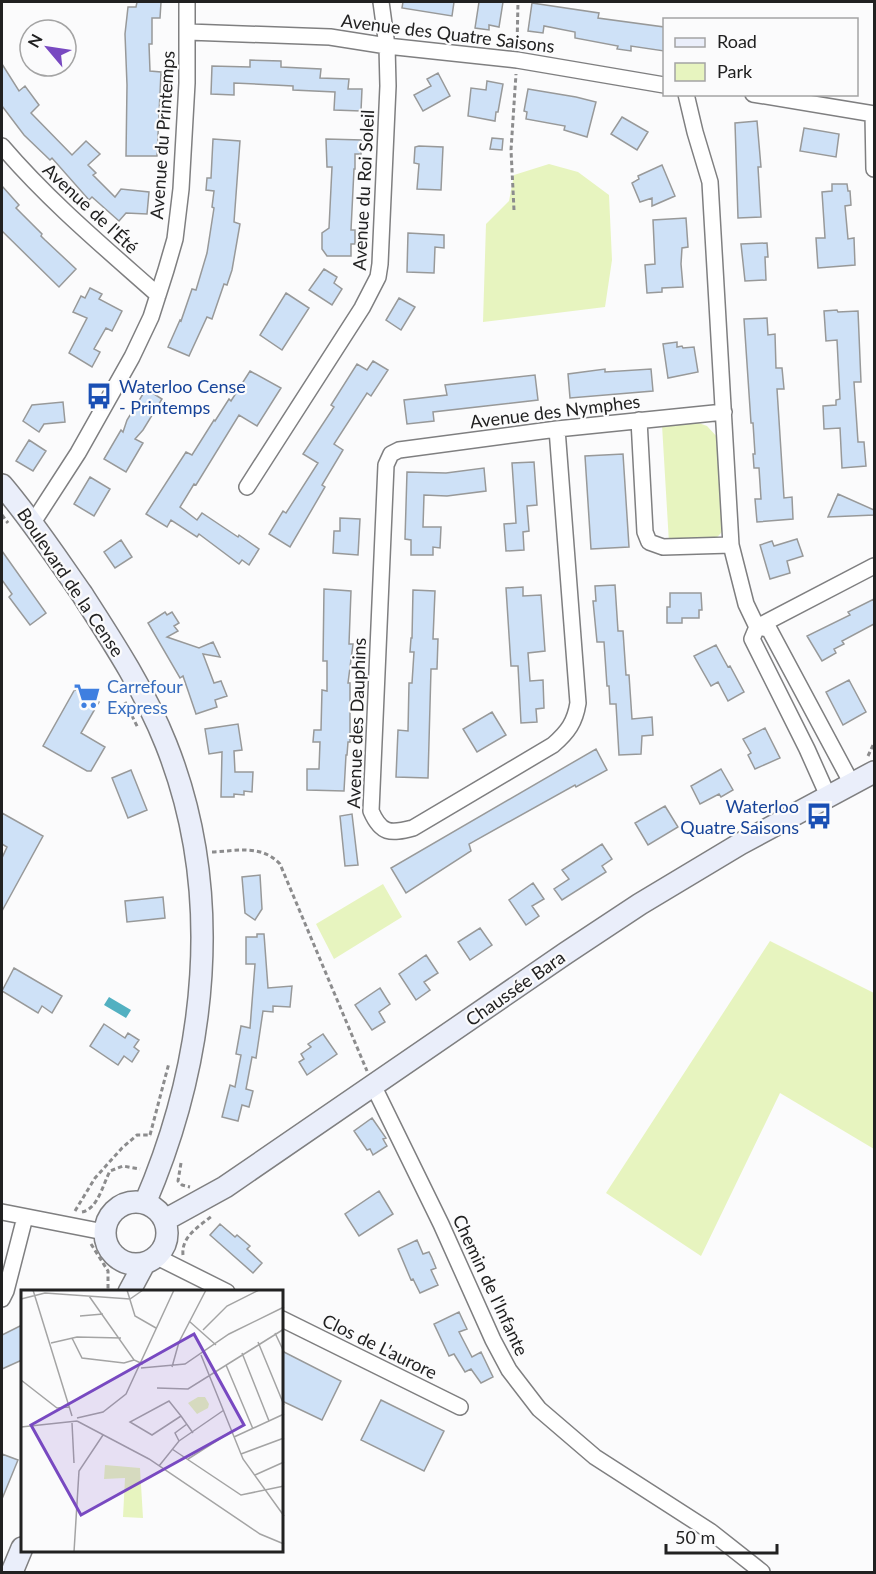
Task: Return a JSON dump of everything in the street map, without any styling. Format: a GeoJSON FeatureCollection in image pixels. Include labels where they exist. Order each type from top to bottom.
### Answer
{"type":"FeatureCollection","features":[{"type":"Feature","properties":{"kind":"main road","name":"Boulevard de la Cense"},"geometry":{"type":"LineString","coordinates":[[4,494],[22,526],[46,541],[116,647],[142,693],[166,744],[184,797],[195,854],[201,907],[201,987],[192,1053],[176,1119],[160,1168],[145,1203]]}},
{"type":"Feature","properties":{"kind":"main road","name":"Chaussée Bara"},"geometry":{"type":"LineString","coordinates":[[165,1220],[225,1187],[371,1079],[640,904],[740,844],[874,772]]}},
{"type":"Feature","properties":{"kind":"main road"},"geometry":{"type":"LineString","coordinates":[[131,1290],[158,1262],[167,1240],[167,1230],[160,1212],[145,1203],[122,1204],[106,1221],[104,1232],[111,1254],[120,1261],[132,1265],[158,1262]]}},
{"type":"Feature","properties":{"kind":"main road"},"geometry":{"type":"LineString","coordinates":[[120,1261],[122,1290]]}},
{"type":"Feature","properties":{"kind":"main road"},"geometry":{"type":"LineString","coordinates":[[12,1572],[21,1550]]}},
{"type":"Feature","properties":{"kind":"street","name":"Avenue du Printemps"},"geometry":{"type":"LineString","coordinates":[[22,526],[78,453],[132,357],[151,317],[158,295],[175,240],[181,189],[188,32],[187,2]]}},
{"type":"Feature","properties":{"kind":"street","name":"Avenue du Roi Soleil"},"geometry":{"type":"LineString","coordinates":[[247,487],[367,300],[378,277],[388,86],[387,46],[381,2]]}},
{"type":"Feature","properties":{"kind":"street","name":"Avenue des Quatre Saisons"},"geometry":{"type":"LineString","coordinates":[[188,32],[330,37],[387,46],[517,60],[663,85]]}},
{"type":"Feature","properties":{"kind":"street"},"geometry":{"type":"LineString","coordinates":[[686,96],[710,182],[731,545],[746,604],[757,627]]}},
{"type":"Feature","properties":{"kind":"street"},"geometry":{"type":"LineString","coordinates":[[765,96],[874,114],[874,169]]}},
{"type":"Feature","properties":{"kind":"street","name":"Avenue de l'Été"},"geometry":{"type":"LineString","coordinates":[[2,146],[64,212],[158,295]]}},
{"type":"Feature","properties":{"kind":"street","name":"Avenue des Nymphes"},"geometry":{"type":"LineString","coordinates":[[391,454],[399,450],[557,429],[724,412]]}},
{"type":"Feature","properties":{"kind":"street"},"geometry":{"type":"LineString","coordinates":[[639,420],[645,532],[649,542],[663,547],[731,545]]}},
{"type":"Feature","properties":{"kind":"street","name":"Avenue des Dauphins"},"geometry":{"type":"LineString","coordinates":[[391,454],[386,465],[371,811],[376,824],[385,831],[400,831],[413,828],[554,745],[566,734],[575,719],[578,703],[557,429]]}},
{"type":"Feature","properties":{"kind":"street"},"geometry":{"type":"LineString","coordinates":[[828,796],[752,639],[757,627],[874,566]]}},
{"type":"Feature","properties":{"kind":"street"},"geometry":{"type":"LineString","coordinates":[[757,627],[769,629],[852,784]]}},
{"type":"Feature","properties":{"kind":"street","name":"Chemin de l'Infante"},"geometry":{"type":"LineString","coordinates":[[371,1079],[441,1224],[493,1340],[509,1370],[539,1409],[596,1457],[710,1531],[762,1572]]}},
{"type":"Feature","properties":{"kind":"street"},"geometry":{"type":"LineString","coordinates":[[2,1212],[104,1232]]}},
{"type":"Feature","properties":{"kind":"street"},"geometry":{"type":"LineString","coordinates":[[2,1299],[6,1292],[25,1217]]}},
{"type":"Feature","properties":{"kind":"street"},"geometry":{"type":"LineString","coordinates":[[158,1262],[222,1290]]}},
{"type":"Feature","properties":{"kind":"street","name":"Clos de L'aurore"},"geometry":{"type":"LineString","coordinates":[[284,1320],[460,1407]]}},
{"type":"Feature","properties":{"kind":"path"},"geometry":{"type":"LineString","coordinates":[[514,210],[511,150],[518,2]]}},
{"type":"Feature","properties":{"kind":"path"},"geometry":{"type":"LineString","coordinates":[[2,515],[22,526]]}},
{"type":"Feature","properties":{"kind":"path"},"geometry":{"type":"LineString","coordinates":[[121,693],[139,729]]}},
{"type":"Feature","properties":{"kind":"path"},"geometry":{"type":"LineString","coordinates":[[195,854],[256,850],[274,858],[280,864],[371,1079]]}},
{"type":"Feature","properties":{"kind":"path"},"geometry":{"type":"LineString","coordinates":[[147,1146],[169,1061]]}},
{"type":"Feature","properties":{"kind":"path"},"geometry":{"type":"LineString","coordinates":[[142,1169],[123,1166],[110,1171],[97,1200],[87,1211],[74,1214],[95,1178],[122,1148],[137,1135],[150,1134]]}},
{"type":"Feature","properties":{"kind":"path"},"geometry":{"type":"LineString","coordinates":[[183,1154],[178,1181],[182,1185],[195,1187]]}},
{"type":"Feature","properties":{"kind":"path"},"geometry":{"type":"LineString","coordinates":[[158,1262],[183,1260],[182,1248],[185,1239],[218,1211]]}},
{"type":"Feature","properties":{"kind":"path"},"geometry":{"type":"LineString","coordinates":[[84,1241],[92,1245],[108,1271],[108,1290]]}},
{"type":"Feature","properties":{"kind":"green space"},"geometry":{"type":"Polygon","coordinates":[[[549,164],[578,172],[609,195],[612,260],[605,307],[483,322],[486,224],[509,201],[514,175],[549,164]]]}},
{"type":"Feature","properties":{"kind":"green space"},"geometry":{"type":"Polygon","coordinates":[[[693,421],[707,426],[719,439],[725,520],[717,537],[700,542],[669,543],[662,425],[693,421]]]}},
{"type":"Feature","properties":{"kind":"green space"},"geometry":{"type":"Polygon","coordinates":[[[383,884],[402,917],[334,959],[316,924],[383,884]]]}},
{"type":"Feature","properties":{"kind":"green space"},"geometry":{"type":"Polygon","coordinates":[[[770,941],[874,993],[874,1149],[780,1093],[701,1256],[606,1193],[770,941]]]}},
{"type":"Feature","properties":{"kind":"water"},"geometry":{"type":"Polygon","coordinates":[[[109,997],[131,1010],[126,1018],[104,1005],[109,997]]]}},
{"type":"Feature","properties":{"kind":"building"},"geometry":{"type":"Polygon","coordinates":[[[137,2],[161,2],[160,18],[152,18],[152,44],[149,44],[150,71],[161,72],[157,156],[126,156],[125,34],[128,7],[136,7],[137,2]]]}},
{"type":"Feature","properties":{"kind":"building"},"geometry":{"type":"Polygon","coordinates":[[[403,2],[454,2],[452,16],[402,8],[403,2]]]}},
{"type":"Feature","properties":{"kind":"building"},"geometry":{"type":"Polygon","coordinates":[[[479,2],[503,2],[499,27],[489,25],[489,30],[475,28],[479,2]]]}},
{"type":"Feature","properties":{"kind":"building"},"geometry":{"type":"Polygon","coordinates":[[[532,3],[599,13],[598,18],[663,27],[663,51],[631,46],[631,51],[617,49],[618,46],[575,38],[575,32],[544,26],[543,33],[528,31],[532,3]]]}},
{"type":"Feature","properties":{"kind":"building"},"geometry":{"type":"Polygon","coordinates":[[[250,60],[281,61],[281,67],[321,69],[320,78],[349,79],[348,89],[362,89],[361,111],[334,110],[335,92],[293,90],[293,86],[234,83],[234,95],[211,94],[212,66],[250,67],[250,60]]]}},
{"type":"Feature","properties":{"kind":"building"},"geometry":{"type":"Polygon","coordinates":[[[2,64],[19,91],[25,86],[39,105],[31,113],[72,155],[86,141],[100,154],[88,165],[96,173],[93,175],[115,197],[121,189],[149,192],[147,214],[126,213],[119,221],[92,197],[89,200],[52,158],[50,160],[24,135],[2,106],[2,64]]]}},
{"type":"Feature","properties":{"kind":"building"},"geometry":{"type":"Polygon","coordinates":[[[438,73],[450,96],[423,111],[414,95],[431,86],[427,79],[438,73]]]}},
{"type":"Feature","properties":{"kind":"building"},"geometry":{"type":"Polygon","coordinates":[[[487,81],[503,84],[495,121],[468,116],[471,88],[486,90],[487,81]]]}},
{"type":"Feature","properties":{"kind":"building"},"geometry":{"type":"Polygon","coordinates":[[[528,89],[596,102],[587,137],[564,130],[565,126],[526,119],[527,112],[524,111],[528,89]]]}},
{"type":"Feature","properties":{"kind":"building"},"geometry":{"type":"Polygon","coordinates":[[[622,117],[648,132],[637,150],[611,134],[622,117]]]}},
{"type":"Feature","properties":{"kind":"building"},"geometry":{"type":"Polygon","coordinates":[[[757,121],[761,167],[758,167],[761,217],[738,218],[735,123],[757,121]]]}},
{"type":"Feature","properties":{"kind":"building"},"geometry":{"type":"Polygon","coordinates":[[[804,128],[839,134],[836,157],[800,151],[804,128]]]}},
{"type":"Feature","properties":{"kind":"building"},"geometry":{"type":"Polygon","coordinates":[[[492,138],[503,139],[502,150],[490,149],[492,138]]]}},
{"type":"Feature","properties":{"kind":"building"},"geometry":{"type":"Polygon","coordinates":[[[213,139],[240,141],[234,222],[240,224],[227,285],[224,284],[212,319],[207,317],[189,356],[168,347],[181,321],[192,289],[196,290],[207,253],[214,208],[212,207],[214,191],[206,190],[207,178],[211,178],[213,139]]]}},
{"type":"Feature","properties":{"kind":"building"},"geometry":{"type":"Polygon","coordinates":[[[326,139],[362,140],[361,154],[355,154],[351,230],[355,230],[355,244],[351,244],[351,256],[327,256],[322,249],[322,233],[329,228],[332,167],[327,167],[326,139]]]}},
{"type":"Feature","properties":{"kind":"building"},"geometry":{"type":"Polygon","coordinates":[[[415,147],[443,147],[441,190],[417,189],[419,164],[414,163],[415,147]]]}},
{"type":"Feature","properties":{"kind":"building"},"geometry":{"type":"Polygon","coordinates":[[[662,165],[675,196],[652,206],[652,198],[640,202],[632,183],[639,179],[638,176],[662,165]]]}},
{"type":"Feature","properties":{"kind":"building"},"geometry":{"type":"Polygon","coordinates":[[[832,184],[847,184],[848,191],[850,191],[851,205],[845,206],[848,239],[854,238],[855,265],[818,268],[816,238],[825,238],[822,192],[832,191],[832,184]]]}},
{"type":"Feature","properties":{"kind":"building"},"geometry":{"type":"Polygon","coordinates":[[[2,186],[19,205],[16,208],[42,234],[41,236],[76,269],[59,287],[2,231],[2,186]]]}},
{"type":"Feature","properties":{"kind":"building"},"geometry":{"type":"Polygon","coordinates":[[[686,218],[688,247],[682,248],[683,287],[662,288],[662,292],[647,293],[645,265],[655,264],[653,220],[686,218]]]}},
{"type":"Feature","properties":{"kind":"building"},"geometry":{"type":"Polygon","coordinates":[[[408,233],[444,235],[444,248],[435,247],[434,273],[407,272],[408,233]]]}},
{"type":"Feature","properties":{"kind":"building"},"geometry":{"type":"Polygon","coordinates":[[[767,243],[766,280],[745,281],[741,244],[767,243]]]}},
{"type":"Feature","properties":{"kind":"building"},"geometry":{"type":"Polygon","coordinates":[[[324,269],[337,277],[334,283],[342,289],[332,305],[309,290],[324,269]]]}},
{"type":"Feature","properties":{"kind":"building"},"geometry":{"type":"Polygon","coordinates":[[[90,288],[102,294],[99,299],[122,311],[112,331],[106,328],[94,349],[100,352],[92,367],[69,353],[87,318],[73,312],[81,296],[85,298],[90,288]]]}},
{"type":"Feature","properties":{"kind":"building"},"geometry":{"type":"Polygon","coordinates":[[[286,293],[309,308],[282,350],[260,335],[286,293]]]}},
{"type":"Feature","properties":{"kind":"building"},"geometry":{"type":"Polygon","coordinates":[[[399,298],[415,307],[401,330],[386,320],[399,298]]]}},
{"type":"Feature","properties":{"kind":"building"},"geometry":{"type":"Polygon","coordinates":[[[837,310],[838,312],[858,311],[861,382],[854,382],[858,442],[864,442],[866,466],[842,468],[840,428],[824,429],[823,406],[836,405],[836,400],[840,399],[837,340],[826,341],[824,311],[837,310]]]}},
{"type":"Feature","properties":{"kind":"building"},"geometry":{"type":"Polygon","coordinates":[[[767,318],[768,335],[775,334],[776,368],[782,368],[784,389],[777,389],[784,498],[792,497],[793,519],[757,522],[755,499],[761,499],[759,468],[754,468],[753,423],[751,423],[744,319],[767,318]]]}},
{"type":"Feature","properties":{"kind":"building"},"geometry":{"type":"Polygon","coordinates":[[[677,342],[677,347],[694,347],[698,372],[668,378],[663,344],[677,342]]]}},
{"type":"Feature","properties":{"kind":"building"},"geometry":{"type":"Polygon","coordinates":[[[373,361],[388,370],[371,396],[367,393],[334,444],[343,450],[322,485],[325,487],[290,547],[269,534],[283,511],[286,513],[318,463],[303,454],[334,407],[331,405],[357,364],[367,370],[373,361]]]}},
{"type":"Feature","properties":{"kind":"building"},"geometry":{"type":"Polygon","coordinates":[[[605,369],[605,372],[651,369],[653,391],[570,398],[568,374],[605,369]]]}},
{"type":"Feature","properties":{"kind":"building"},"geometry":{"type":"Polygon","coordinates":[[[250,371],[281,388],[257,426],[239,415],[180,507],[197,520],[202,513],[259,549],[249,565],[242,560],[239,564],[199,534],[197,537],[171,520],[167,527],[146,514],[186,452],[192,455],[250,371]]]}},
{"type":"Feature","properties":{"kind":"building"},"geometry":{"type":"Polygon","coordinates":[[[535,375],[538,400],[433,412],[434,421],[407,424],[404,400],[447,395],[445,385],[535,375]]]}},
{"type":"Feature","properties":{"kind":"building"},"geometry":{"type":"Polygon","coordinates":[[[146,389],[162,399],[135,439],[143,443],[126,472],[104,459],[121,430],[123,432],[127,420],[146,389]]]}},
{"type":"Feature","properties":{"kind":"building"},"geometry":{"type":"Polygon","coordinates":[[[63,402],[65,422],[44,424],[39,432],[23,421],[32,405],[63,402]]]}},
{"type":"Feature","properties":{"kind":"building"},"geometry":{"type":"Polygon","coordinates":[[[29,440],[46,451],[33,471],[16,461],[29,440]]]}},
{"type":"Feature","properties":{"kind":"building"},"geometry":{"type":"Polygon","coordinates":[[[623,454],[629,547],[591,549],[585,456],[623,454]]]}},
{"type":"Feature","properties":{"kind":"building"},"geometry":{"type":"Polygon","coordinates":[[[534,462],[537,505],[527,506],[529,531],[523,532],[524,550],[506,551],[504,524],[516,523],[512,463],[534,462]]]}},
{"type":"Feature","properties":{"kind":"building"},"geometry":{"type":"Polygon","coordinates":[[[484,468],[486,491],[447,496],[424,495],[423,527],[441,527],[440,548],[433,547],[433,555],[411,555],[411,540],[405,539],[407,472],[446,473],[484,468]]]}},
{"type":"Feature","properties":{"kind":"building"},"geometry":{"type":"Polygon","coordinates":[[[90,477],[110,489],[94,516],[74,504],[90,477]]]}},
{"type":"Feature","properties":{"kind":"building"},"geometry":{"type":"Polygon","coordinates":[[[838,494],[874,510],[874,515],[828,517],[838,494]]]}},
{"type":"Feature","properties":{"kind":"building"},"geometry":{"type":"Polygon","coordinates":[[[340,518],[360,519],[358,555],[333,553],[334,531],[340,531],[340,518]]]}},
{"type":"Feature","properties":{"kind":"building"},"geometry":{"type":"Polygon","coordinates":[[[797,539],[803,556],[787,561],[790,573],[770,579],[760,545],[772,541],[774,546],[797,539]]]}},
{"type":"Feature","properties":{"kind":"building"},"geometry":{"type":"Polygon","coordinates":[[[121,540],[132,557],[115,568],[104,552],[121,540]]]}},
{"type":"Feature","properties":{"kind":"building"},"geometry":{"type":"Polygon","coordinates":[[[2,551],[46,613],[30,625],[9,597],[12,594],[2,580],[2,551]]]}},
{"type":"Feature","properties":{"kind":"building"},"geometry":{"type":"Polygon","coordinates":[[[615,585],[618,631],[623,631],[632,719],[652,717],[653,735],[642,736],[641,754],[619,755],[616,704],[610,704],[604,642],[597,642],[593,601],[596,601],[595,586],[615,585]]]}},
{"type":"Feature","properties":{"kind":"building"},"geometry":{"type":"Polygon","coordinates":[[[523,587],[523,596],[541,595],[545,651],[528,653],[530,681],[543,680],[544,708],[536,709],[537,722],[521,723],[518,666],[511,666],[506,588],[523,587]]]}},
{"type":"Feature","properties":{"kind":"building"},"geometry":{"type":"Polygon","coordinates":[[[324,589],[351,591],[349,644],[353,644],[348,683],[350,683],[350,742],[348,742],[346,755],[344,791],[307,790],[307,769],[319,769],[320,742],[313,742],[314,730],[321,730],[322,690],[327,691],[327,661],[323,661],[324,589]]]}},
{"type":"Feature","properties":{"kind":"building"},"geometry":{"type":"Polygon","coordinates":[[[413,590],[435,591],[433,639],[438,639],[437,669],[431,669],[428,778],[396,777],[398,730],[408,731],[409,683],[412,683],[414,652],[410,652],[413,590]]]}},
{"type":"Feature","properties":{"kind":"building"},"geometry":{"type":"Polygon","coordinates":[[[670,593],[701,593],[702,610],[699,610],[699,618],[682,618],[682,623],[667,623],[670,593]]]}},
{"type":"Feature","properties":{"kind":"building"},"geometry":{"type":"Polygon","coordinates":[[[874,599],[874,624],[842,641],[844,644],[834,649],[836,653],[822,661],[807,636],[850,615],[848,612],[874,599]]]}},
{"type":"Feature","properties":{"kind":"building"},"geometry":{"type":"Polygon","coordinates":[[[165,612],[167,615],[172,612],[179,623],[174,626],[178,631],[167,637],[199,648],[213,642],[220,657],[203,654],[214,683],[221,681],[227,696],[215,700],[217,707],[196,714],[183,676],[180,678],[148,623],[165,612]]]}},
{"type":"Feature","properties":{"kind":"building"},"geometry":{"type":"Polygon","coordinates":[[[716,645],[744,692],[728,701],[718,682],[711,686],[694,656],[716,645]]]}},
{"type":"Feature","properties":{"kind":"building"},"geometry":{"type":"Polygon","coordinates":[[[849,680],[866,712],[843,725],[826,692],[849,680]]]}},
{"type":"Feature","properties":{"kind":"building"},"geometry":{"type":"Polygon","coordinates":[[[75,689],[99,702],[81,733],[105,747],[91,771],[87,771],[43,746],[75,689]]]}},
{"type":"Feature","properties":{"kind":"building"},"geometry":{"type":"Polygon","coordinates":[[[492,712],[506,735],[477,752],[463,729],[492,712]]]}},
{"type":"Feature","properties":{"kind":"building"},"geometry":{"type":"Polygon","coordinates":[[[238,724],[242,750],[234,751],[235,772],[253,772],[252,792],[244,791],[244,795],[234,794],[234,797],[221,797],[222,752],[209,754],[205,729],[238,724]]]}},
{"type":"Feature","properties":{"kind":"building"},"geometry":{"type":"Polygon","coordinates":[[[765,728],[780,758],[755,769],[748,755],[751,753],[743,739],[765,728]]]}},
{"type":"Feature","properties":{"kind":"building"},"geometry":{"type":"Polygon","coordinates":[[[596,749],[607,770],[576,787],[575,785],[469,844],[471,851],[406,893],[391,868],[596,749]]]}},
{"type":"Feature","properties":{"kind":"building"},"geometry":{"type":"Polygon","coordinates":[[[721,769],[733,790],[700,804],[691,786],[721,769]]]}},
{"type":"Feature","properties":{"kind":"building"},"geometry":{"type":"Polygon","coordinates":[[[131,770],[147,810],[128,818],[112,778],[131,770]]]}},
{"type":"Feature","properties":{"kind":"building"},"geometry":{"type":"Polygon","coordinates":[[[665,806],[678,827],[648,845],[635,823],[665,806]]]}},
{"type":"Feature","properties":{"kind":"building"},"geometry":{"type":"Polygon","coordinates":[[[2,813],[43,836],[2,911],[2,858],[7,847],[2,844],[2,813]]]}},
{"type":"Feature","properties":{"kind":"building"},"geometry":{"type":"Polygon","coordinates":[[[352,814],[358,865],[345,866],[340,816],[352,814]]]}},
{"type":"Feature","properties":{"kind":"building"},"geometry":{"type":"Polygon","coordinates":[[[602,844],[612,859],[602,866],[606,872],[562,900],[554,889],[569,879],[562,870],[602,844]]]}},
{"type":"Feature","properties":{"kind":"building"},"geometry":{"type":"Polygon","coordinates":[[[260,875],[262,909],[255,920],[245,913],[242,877],[260,875]]]}},
{"type":"Feature","properties":{"kind":"building"},"geometry":{"type":"Polygon","coordinates":[[[533,883],[544,899],[532,906],[539,916],[526,925],[509,900],[533,883]]]}},
{"type":"Feature","properties":{"kind":"building"},"geometry":{"type":"Polygon","coordinates":[[[163,897],[165,918],[127,922],[125,901],[163,897]]]}},
{"type":"Feature","properties":{"kind":"building"},"geometry":{"type":"Polygon","coordinates":[[[480,928],[492,945],[470,960],[458,942],[480,928]]]}},
{"type":"Feature","properties":{"kind":"building"},"geometry":{"type":"Polygon","coordinates":[[[257,934],[264,934],[268,988],[292,986],[290,1007],[273,1006],[273,1012],[263,1011],[256,1058],[252,1057],[246,1089],[253,1091],[249,1107],[242,1105],[238,1121],[222,1117],[230,1085],[235,1087],[241,1055],[236,1054],[241,1026],[250,1028],[255,964],[246,964],[246,937],[257,937],[257,934]]]}},
{"type":"Feature","properties":{"kind":"building"},"geometry":{"type":"Polygon","coordinates":[[[426,955],[438,973],[424,982],[430,990],[416,1000],[399,974],[426,955]]]}},
{"type":"Feature","properties":{"kind":"building"},"geometry":{"type":"Polygon","coordinates":[[[14,968],[62,996],[52,1013],[42,1006],[38,1013],[2,991],[14,968]]]}},
{"type":"Feature","properties":{"kind":"building"},"geometry":{"type":"Polygon","coordinates":[[[380,988],[390,1004],[379,1012],[385,1022],[372,1030],[355,1005],[380,988]]]}},
{"type":"Feature","properties":{"kind":"building"},"geometry":{"type":"Polygon","coordinates":[[[104,1024],[125,1038],[128,1033],[139,1040],[134,1047],[139,1051],[132,1062],[124,1056],[118,1065],[90,1046],[104,1024]]]}},
{"type":"Feature","properties":{"kind":"building"},"geometry":{"type":"Polygon","coordinates":[[[323,1034],[337,1054],[307,1075],[299,1062],[304,1059],[301,1054],[311,1047],[308,1044],[323,1034]]]}},
{"type":"Feature","properties":{"kind":"building"},"geometry":{"type":"Polygon","coordinates":[[[372,1118],[386,1138],[383,1139],[387,1146],[373,1155],[354,1131],[372,1118]]]}},
{"type":"Feature","properties":{"kind":"building"},"geometry":{"type":"Polygon","coordinates":[[[379,1191],[393,1214],[359,1236],[345,1214],[379,1191]]]}},
{"type":"Feature","properties":{"kind":"building"},"geometry":{"type":"Polygon","coordinates":[[[220,1224],[250,1246],[247,1249],[262,1263],[253,1273],[210,1235],[220,1224]]]}},
{"type":"Feature","properties":{"kind":"building"},"geometry":{"type":"Polygon","coordinates":[[[417,1240],[423,1254],[429,1252],[432,1258],[436,1268],[431,1270],[438,1285],[420,1293],[413,1279],[411,1280],[398,1249],[417,1240]]]}},
{"type":"Feature","properties":{"kind":"building"},"geometry":{"type":"Polygon","coordinates":[[[459,1312],[467,1329],[459,1332],[472,1357],[481,1352],[493,1377],[481,1383],[471,1369],[465,1372],[454,1354],[449,1356],[434,1324],[459,1312]]]}},
{"type":"Feature","properties":{"kind":"building"},"geometry":{"type":"Polygon","coordinates":[[[21,1326],[21,1360],[2,1369],[2,1335],[21,1326]]]}},
{"type":"Feature","properties":{"kind":"building"},"geometry":{"type":"Polygon","coordinates":[[[284,1352],[341,1381],[322,1420],[284,1402],[284,1352]]]}},
{"type":"Feature","properties":{"kind":"building"},"geometry":{"type":"Polygon","coordinates":[[[381,1400],[444,1431],[424,1471],[361,1440],[381,1400]]]}},
{"type":"Feature","properties":{"kind":"building"},"geometry":{"type":"Polygon","coordinates":[[[2,1454],[18,1460],[2,1499],[2,1454]]]}},
{"type":"Feature","properties":{"kind":"place","name":"Waterloo Cense - Printemps"},"geometry":{"type":"Point","coordinates":[99,396]}},
{"type":"Feature","properties":{"kind":"place","name":"Carrefour Express"},"geometry":{"type":"Point","coordinates":[87,696]}},
{"type":"Feature","properties":{"kind":"place","name":"Waterloo Quatre Saisons"},"geometry":{"type":"Point","coordinates":[819,816]}}]}
